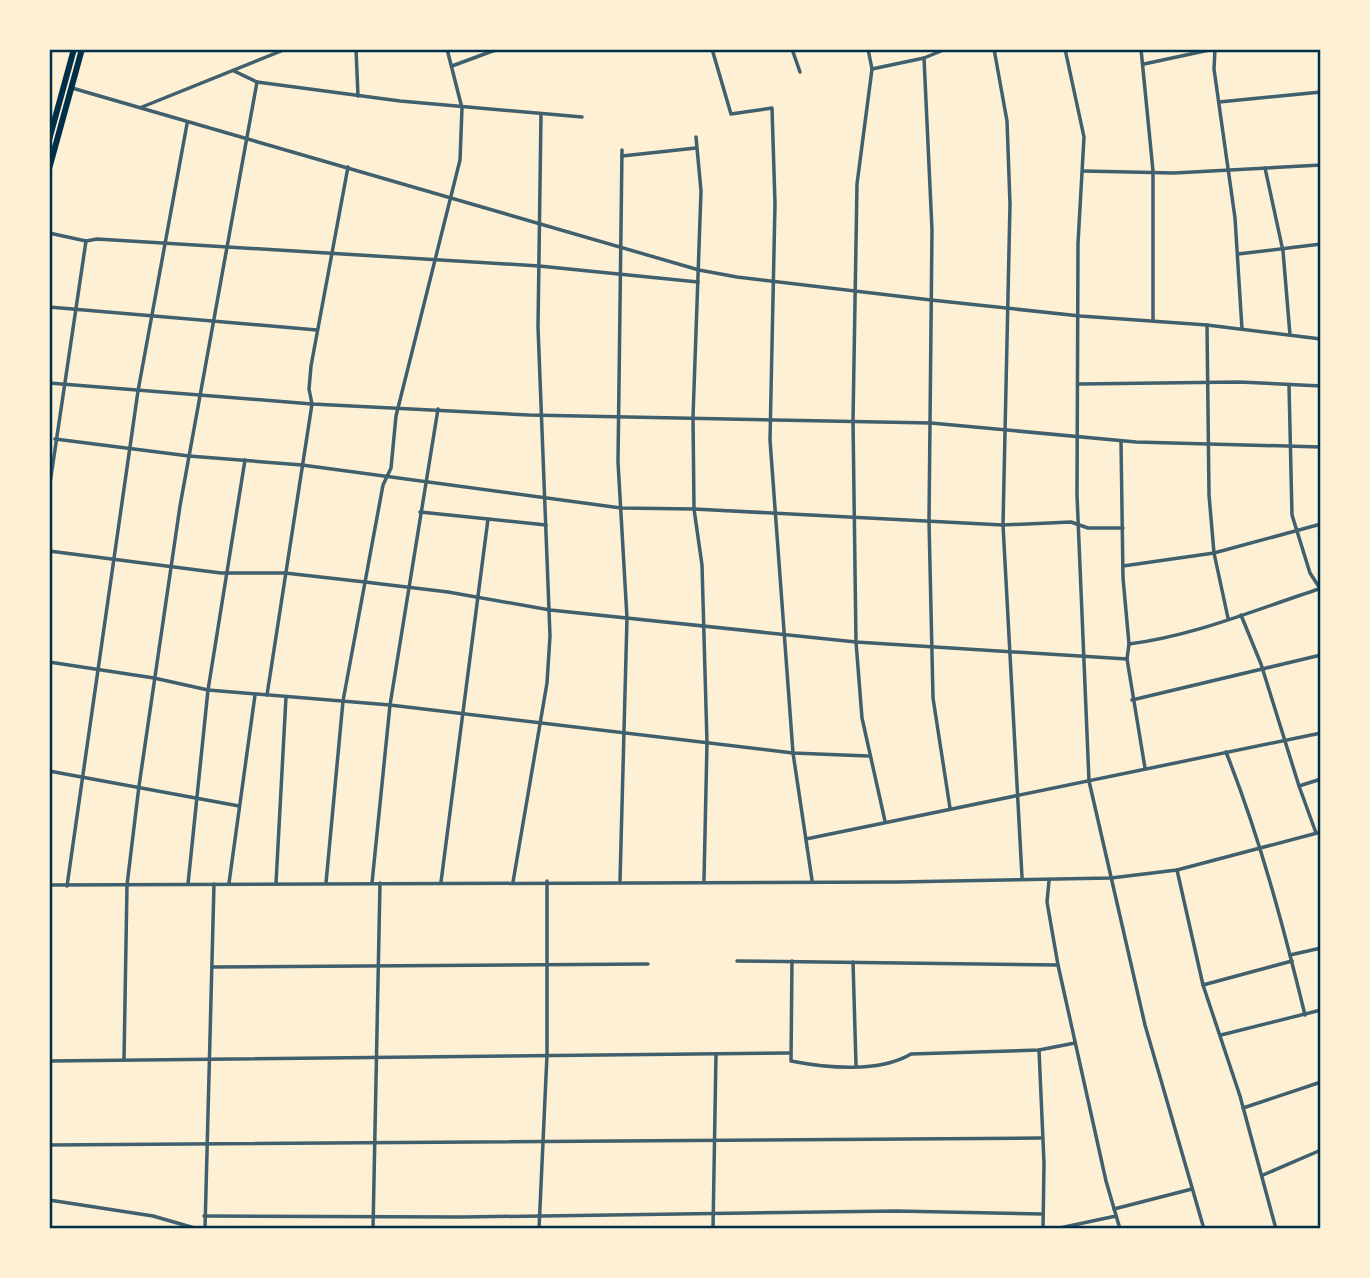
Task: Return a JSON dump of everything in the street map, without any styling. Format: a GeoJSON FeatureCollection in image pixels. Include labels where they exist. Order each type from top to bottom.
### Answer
{"type":"FeatureCollection","features":[{"type":"Feature","properties":{"kind":"highway"},"geometry":{"type":"LineString","coordinates":[[49,139],[74,49]]}},
{"type":"Feature","properties":{"kind":"highway"},"geometry":{"type":"LineString","coordinates":[[49,169],[82,49]]}},
{"type":"Feature","properties":{"kind":"street"},"geometry":{"type":"LineString","coordinates":[[141,108],[286,49]]}},
{"type":"Feature","properties":{"kind":"street"},"geometry":{"type":"LineString","coordinates":[[356,49],[358,96]]}},
{"type":"Feature","properties":{"kind":"street"},"geometry":{"type":"LineString","coordinates":[[326,883],[343,701],[365,582],[391,468],[399,407],[460,160],[461,108],[446,49]]}},
{"type":"Feature","properties":{"kind":"street"},"geometry":{"type":"LineString","coordinates":[[452,66],[498,49]]}},
{"type":"Feature","properties":{"kind":"street"},"geometry":{"type":"LineString","coordinates":[[712,49],[731,114],[772,108],[775,204],[770,418],[775,515],[793,754],[812,880]]}},
{"type":"Feature","properties":{"kind":"street"},"geometry":{"type":"LineString","coordinates":[[792,49],[800,72]]}},
{"type":"Feature","properties":{"kind":"street"},"geometry":{"type":"LineString","coordinates":[[868,49],[872,69],[857,184],[853,421],[856,642],[868,756],[885,821]]}},
{"type":"Feature","properties":{"kind":"street"},"geometry":{"type":"LineString","coordinates":[[872,69],[924,58],[946,49]]}},
{"type":"Feature","properties":{"kind":"street"},"geometry":{"type":"LineString","coordinates":[[995,49],[1007,121],[1010,204],[1005,308],[1003,525],[1022,877]]}},
{"type":"Feature","properties":{"kind":"street"},"geometry":{"type":"LineString","coordinates":[[1065,49],[1084,137],[1079,243],[1077,438],[1083,655],[1090,781],[1144,1025],[1204,1229]]}},
{"type":"Feature","properties":{"kind":"street"},"geometry":{"type":"LineString","coordinates":[[1141,49],[1153,171],[1153,321]]}},
{"type":"Feature","properties":{"kind":"street"},"geometry":{"type":"LineString","coordinates":[[1144,64],[1215,49],[1218,102],[1238,254],[1241,329]]}},
{"type":"Feature","properties":{"kind":"street"},"geometry":{"type":"LineString","coordinates":[[924,58],[930,151],[929,522],[933,698],[950,808]]}},
{"type":"Feature","properties":{"kind":"street"},"geometry":{"type":"LineString","coordinates":[[234,71],[257,82],[358,96],[461,108],[582,117]]}},
{"type":"Feature","properties":{"kind":"street"},"geometry":{"type":"LineString","coordinates":[[124,1060],[127,885],[139,786],[199,394],[249,139],[257,82]]}},
{"type":"Feature","properties":{"kind":"street"},"geometry":{"type":"LineString","coordinates":[[71,87],[187,123],[451,196],[699,270],[931,300],[1321,338]]}},
{"type":"Feature","properties":{"kind":"street"},"geometry":{"type":"LineString","coordinates":[[1218,102],[1321,92]]}},
{"type":"Feature","properties":{"kind":"street"},"geometry":{"type":"LineString","coordinates":[[513,882],[547,683],[550,610],[539,266],[541,114]]}},
{"type":"Feature","properties":{"kind":"street"},"geometry":{"type":"LineString","coordinates":[[67,886],[85,776],[138,391],[187,123]]}},
{"type":"Feature","properties":{"kind":"street"},"geometry":{"type":"LineString","coordinates":[[696,137],[701,191],[693,417],[694,509],[702,565],[707,743],[704,880]]}},
{"type":"Feature","properties":{"kind":"street"},"geometry":{"type":"LineString","coordinates":[[622,156],[696,148]]}},
{"type":"Feature","properties":{"kind":"street"},"geometry":{"type":"LineString","coordinates":[[620,881],[627,618],[618,415],[623,248],[622,150]]}},
{"type":"Feature","properties":{"kind":"street"},"geometry":{"type":"LineString","coordinates":[[1083,171],[1226,171],[1321,165]]}},
{"type":"Feature","properties":{"kind":"street"},"geometry":{"type":"LineString","coordinates":[[267,695],[312,404],[309,389],[317,330],[348,167]]}},
{"type":"Feature","properties":{"kind":"street"},"geometry":{"type":"LineString","coordinates":[[1265,168],[1283,251],[1290,335]]}},
{"type":"Feature","properties":{"kind":"street"},"geometry":{"type":"LineString","coordinates":[[49,233],[86,241],[97,239],[436,259],[698,282]]}},
{"type":"Feature","properties":{"kind":"street"},"geometry":{"type":"LineString","coordinates":[[49,490],[86,241]]}},
{"type":"Feature","properties":{"kind":"street"},"geometry":{"type":"LineString","coordinates":[[1238,254],[1283,251],[1321,244]]}},
{"type":"Feature","properties":{"kind":"street"},"geometry":{"type":"LineString","coordinates":[[49,307],[317,330]]}},
{"type":"Feature","properties":{"kind":"street"},"geometry":{"type":"LineString","coordinates":[[1207,325],[1213,553],[1228,618]]}},
{"type":"Feature","properties":{"kind":"street"},"geometry":{"type":"LineString","coordinates":[[49,383],[312,404],[542,415],[931,423],[1121,441],[1209,446],[1321,447]]}},
{"type":"Feature","properties":{"kind":"street"},"geometry":{"type":"LineString","coordinates":[[1079,384],[1321,386]]}},
{"type":"Feature","properties":{"kind":"street"},"geometry":{"type":"LineString","coordinates":[[1129,644],[1152,641],[1321,589],[1310,573],[1292,515],[1289,384]]}},
{"type":"Feature","properties":{"kind":"street"},"geometry":{"type":"LineString","coordinates":[[372,883],[390,705],[407,587],[438,409]]}},
{"type":"Feature","properties":{"kind":"street"},"geometry":{"type":"LineString","coordinates":[[55,439],[189,456],[302,465],[545,500],[621,508],[694,509],[856,520],[1003,525],[1071,522],[1079,526],[1123,528]]}},
{"type":"Feature","properties":{"kind":"street"},"geometry":{"type":"LineString","coordinates":[[1121,441],[1123,566],[1129,644],[1127,659],[1145,768]]}},
{"type":"Feature","properties":{"kind":"street"},"geometry":{"type":"LineString","coordinates":[[188,884],[208,690],[245,460]]}},
{"type":"Feature","properties":{"kind":"street"},"geometry":{"type":"LineString","coordinates":[[420,512],[546,525]]}},
{"type":"Feature","properties":{"kind":"street"},"geometry":{"type":"LineString","coordinates":[[441,882],[488,519]]}},
{"type":"Feature","properties":{"kind":"street"},"geometry":{"type":"LineString","coordinates":[[1123,566],[1213,553],[1321,524]]}},
{"type":"Feature","properties":{"kind":"street"},"geometry":{"type":"LineString","coordinates":[[49,551],[225,573],[285,573],[365,582],[479,597],[550,610],[704,624],[783,635],[932,649],[1127,659]]}},
{"type":"Feature","properties":{"kind":"street"},"geometry":{"type":"LineString","coordinates":[[49,885],[1022,877],[1049,881],[1111,878],[1178,870],[1319,833],[1299,786],[1262,667],[1241,615]]}},
{"type":"Feature","properties":{"kind":"street"},"geometry":{"type":"LineString","coordinates":[[1132,700],[1262,667],[1321,656]]}},
{"type":"Feature","properties":{"kind":"street"},"geometry":{"type":"LineString","coordinates":[[49,662],[154,678],[208,690],[390,705],[793,754],[868,756]]}},
{"type":"Feature","properties":{"kind":"street"},"geometry":{"type":"LineString","coordinates":[[229,884],[255,695]]}},
{"type":"Feature","properties":{"kind":"street"},"geometry":{"type":"LineString","coordinates":[[276,883],[286,696]]}},
{"type":"Feature","properties":{"kind":"street"},"geometry":{"type":"LineString","coordinates":[[806,839],[1321,733]]}},
{"type":"Feature","properties":{"kind":"street"},"geometry":{"type":"LineString","coordinates":[[1226,752],[1261,848],[1305,1015]]}},
{"type":"Feature","properties":{"kind":"street"},"geometry":{"type":"LineString","coordinates":[[49,771],[239,806]]}},
{"type":"Feature","properties":{"kind":"street"},"geometry":{"type":"LineString","coordinates":[[1299,786],[1321,779]]}},
{"type":"Feature","properties":{"kind":"street"},"geometry":{"type":"LineString","coordinates":[[1178,870],[1203,985],[1243,1108],[1276,1229]]}},
{"type":"Feature","properties":{"kind":"street"},"geometry":{"type":"LineString","coordinates":[[539,1229],[547,1055],[547,881]]}},
{"type":"Feature","properties":{"kind":"street"},"geometry":{"type":"LineString","coordinates":[[1049,881],[1047,902],[1058,965],[1120,1229]]}},
{"type":"Feature","properties":{"kind":"street"},"geometry":{"type":"LineString","coordinates":[[373,1229],[380,883]]}},
{"type":"Feature","properties":{"kind":"street"},"geometry":{"type":"LineString","coordinates":[[205,1229],[205,1143],[214,884]]}},
{"type":"Feature","properties":{"kind":"street"},"geometry":{"type":"LineString","coordinates":[[1290,956],[1321,948]]}},
{"type":"Feature","properties":{"kind":"street"},"geometry":{"type":"LineString","coordinates":[[737,961],[1058,965]]}},
{"type":"Feature","properties":{"kind":"street"},"geometry":{"type":"LineString","coordinates":[[792,961],[790,1061],[894,1064],[911,1054],[1039,1050],[1075,1043]]}},
{"type":"Feature","properties":{"kind":"street"},"geometry":{"type":"LineString","coordinates":[[1203,985],[1292,961]]}},
{"type":"Feature","properties":{"kind":"street"},"geometry":{"type":"LineString","coordinates":[[853,962],[856,1065]]}},
{"type":"Feature","properties":{"kind":"street"},"geometry":{"type":"LineString","coordinates":[[212,967],[648,964]]}},
{"type":"Feature","properties":{"kind":"street"},"geometry":{"type":"LineString","coordinates":[[1221,1035],[1321,1010]]}},
{"type":"Feature","properties":{"kind":"street"},"geometry":{"type":"LineString","coordinates":[[1039,1050],[1044,1163],[1042,1229]]}},
{"type":"Feature","properties":{"kind":"street"},"geometry":{"type":"LineString","coordinates":[[49,1061],[789,1053]]}},
{"type":"Feature","properties":{"kind":"street"},"geometry":{"type":"LineString","coordinates":[[713,1229],[716,1054]]}},
{"type":"Feature","properties":{"kind":"street"},"geometry":{"type":"LineString","coordinates":[[1243,1108],[1321,1082]]}},
{"type":"Feature","properties":{"kind":"street"},"geometry":{"type":"LineString","coordinates":[[49,1145],[1041,1138]]}},
{"type":"Feature","properties":{"kind":"street"},"geometry":{"type":"LineString","coordinates":[[1263,1175],[1321,1150]]}},
{"type":"Feature","properties":{"kind":"street"},"geometry":{"type":"LineString","coordinates":[[1114,1209],[1192,1189]]}},
{"type":"Feature","properties":{"kind":"street"},"geometry":{"type":"LineString","coordinates":[[49,1200],[153,1216],[198,1229]]}},
{"type":"Feature","properties":{"kind":"street"},"geometry":{"type":"LineString","coordinates":[[204,1216],[713,1216],[896,1212],[1043,1214]]}},
{"type":"Feature","properties":{"kind":"street"},"geometry":{"type":"LineString","coordinates":[[1055,1229],[1116,1216]]}},
{"type":"Feature","properties":{"kind":"street"},"geometry":{"type":"LineString","coordinates":[[1316,1229],[1321,1227]]}}]}
